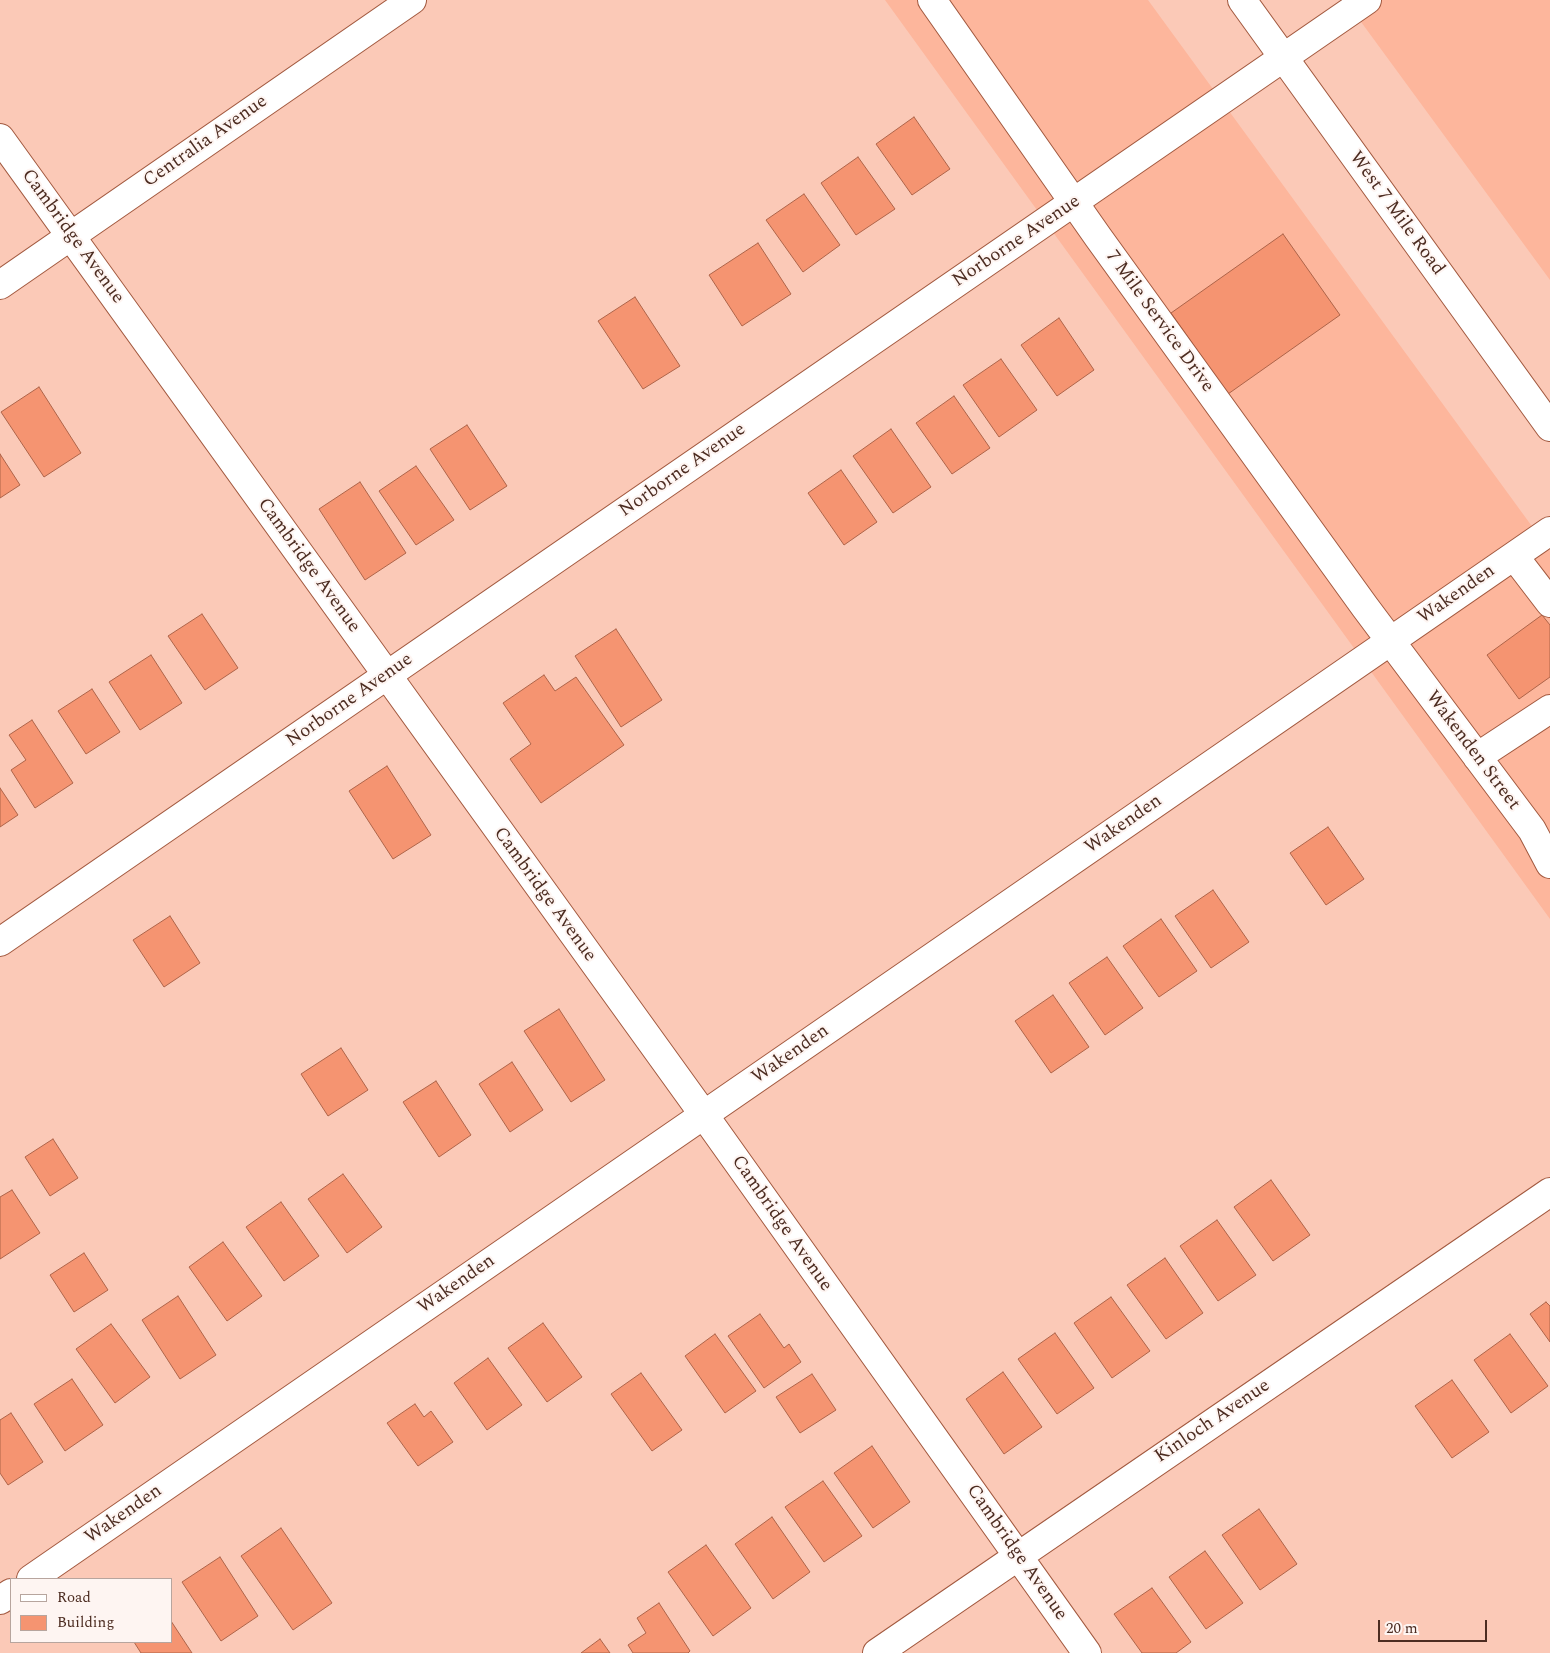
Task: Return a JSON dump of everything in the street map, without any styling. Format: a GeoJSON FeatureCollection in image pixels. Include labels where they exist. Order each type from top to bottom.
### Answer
{"type":"FeatureCollection","features":[{"type":"Feature","properties":{"kind":"street","name":"Centralia Avenue"},"geometry":{"type":"LineString","coordinates":[[0,285],[412,0]]}},
{"type":"Feature","properties":{"kind":"street","name":"7 Mile Service Drive"},"geometry":{"type":"LineString","coordinates":[[932,0],[1074,204],[1390,641]]}},
{"type":"Feature","properties":{"kind":"street","name":"West 7 Mile Road"},"geometry":{"type":"LineString","coordinates":[[1242,0],[1550,427]]}},
{"type":"Feature","properties":{"kind":"street","name":"Norborne Avenue"},"geometry":{"type":"LineString","coordinates":[[0,942],[1002,251],[1074,204],[1367,0]]}},
{"type":"Feature","properties":{"kind":"street","name":"Cambridge Avenue"},"geometry":{"type":"LineString","coordinates":[[0,138],[704,1115],[1087,1653]]}},
{"type":"Feature","properties":{"kind":"street","name":"Wakenden"},"geometry":{"type":"LineString","coordinates":[[32,1578],[1550,531]]}},
{"type":"Feature","properties":{"kind":"street"},"geometry":{"type":"LineString","coordinates":[[1514,556],[1550,603]]}},
{"type":"Feature","properties":{"kind":"street","name":"Wakenden Street"},"geometry":{"type":"LineString","coordinates":[[1390,641],[1532,830],[1550,864]]}},
{"type":"Feature","properties":{"kind":"street"},"geometry":{"type":"LineString","coordinates":[[1477,757],[1550,708]]}},
{"type":"Feature","properties":{"kind":"street","name":"Kinloch Avenue"},"geometry":{"type":"LineString","coordinates":[[876,1653],[1550,1192]]}},
{"type":"Feature","properties":{"kind":"shaded area"},"geometry":{"type":"Polygon","coordinates":[[[885,0],[1148,0],[1550,551],[1550,919],[885,0]]]}},
{"type":"Feature","properties":{"kind":"shaded area"},"geometry":{"type":"Polygon","coordinates":[[[1345,0],[1550,0],[1550,280],[1345,0]]]}},
{"type":"Feature","properties":{"kind":"building"},"geometry":{"type":"Polygon","coordinates":[[[914,117],[950,169],[912,195],[876,144],[914,117]]]}},
{"type":"Feature","properties":{"kind":"building"},"geometry":{"type":"Polygon","coordinates":[[[858,157],[895,209],[856,235],[821,183],[858,157]]]}},
{"type":"Feature","properties":{"kind":"building"},"geometry":{"type":"Polygon","coordinates":[[[804,194],[840,245],[803,272],[766,220],[804,194]]]}},
{"type":"Feature","properties":{"kind":"building"},"geometry":{"type":"Polygon","coordinates":[[[1283,234],[1340,315],[1228,394],[1171,313],[1283,234]]]}},
{"type":"Feature","properties":{"kind":"building"},"geometry":{"type":"Polygon","coordinates":[[[758,243],[791,294],[742,326],[709,275],[758,243]]]}},
{"type":"Feature","properties":{"kind":"building"},"geometry":{"type":"Polygon","coordinates":[[[635,297],[680,366],[643,389],[598,321],[635,297]]]}},
{"type":"Feature","properties":{"kind":"building"},"geometry":{"type":"Polygon","coordinates":[[[1059,318],[1094,370],[1057,396],[1021,345],[1059,318]]]}},
{"type":"Feature","properties":{"kind":"building"},"geometry":{"type":"Polygon","coordinates":[[[1001,359],[1037,410],[999,437],[963,385],[1001,359]]]}},
{"type":"Feature","properties":{"kind":"building"},"geometry":{"type":"Polygon","coordinates":[[[39,387],[81,453],[44,477],[1,412],[39,387]]]}},
{"type":"Feature","properties":{"kind":"building"},"geometry":{"type":"Polygon","coordinates":[[[954,396],[990,448],[952,474],[916,423],[954,396]]]}},
{"type":"Feature","properties":{"kind":"building"},"geometry":{"type":"Polygon","coordinates":[[[467,425],[507,486],[470,510],[430,449],[467,425]]]}},
{"type":"Feature","properties":{"kind":"building"},"geometry":{"type":"Polygon","coordinates":[[[891,429],[931,487],[893,513],[853,456],[891,429]]]}},
{"type":"Feature","properties":{"kind":"building"},"geometry":{"type":"Polygon","coordinates":[[[0,454],[20,485],[0,498],[0,454]]]}},
{"type":"Feature","properties":{"kind":"building"},"geometry":{"type":"Polygon","coordinates":[[[416,466],[454,520],[416,545],[379,491],[416,466]]]}},
{"type":"Feature","properties":{"kind":"building"},"geometry":{"type":"Polygon","coordinates":[[[841,470],[877,522],[844,545],[808,493],[841,470]]]}},
{"type":"Feature","properties":{"kind":"building"},"geometry":{"type":"Polygon","coordinates":[[[360,482],[406,553],[365,580],[319,509],[360,482]]]}},
{"type":"Feature","properties":{"kind":"building"},"geometry":{"type":"Polygon","coordinates":[[[202,614],[238,668],[205,690],[168,636],[202,614]]]}},
{"type":"Feature","properties":{"kind":"building"},"geometry":{"type":"Polygon","coordinates":[[[1542,615],[1550,625],[1550,677],[1519,699],[1487,655],[1542,615]]]}},
{"type":"Feature","properties":{"kind":"building"},"geometry":{"type":"Polygon","coordinates":[[[616,629],[662,700],[621,727],[575,656],[616,629]]]}},
{"type":"Feature","properties":{"kind":"building"},"geometry":{"type":"Polygon","coordinates":[[[151,655],[182,703],[140,730],[109,682],[151,655]]]}},
{"type":"Feature","properties":{"kind":"building"},"geometry":{"type":"Polygon","coordinates":[[[544,675],[555,691],[576,677],[624,745],[541,803],[510,759],[531,744],[503,703],[544,675]]]}},
{"type":"Feature","properties":{"kind":"building"},"geometry":{"type":"Polygon","coordinates":[[[92,689],[120,732],[86,754],[58,711],[92,689]]]}},
{"type":"Feature","properties":{"kind":"building"},"geometry":{"type":"Polygon","coordinates":[[[32,720],[73,783],[35,808],[11,770],[26,760],[9,735],[32,720]]]}},
{"type":"Feature","properties":{"kind":"building"},"geometry":{"type":"Polygon","coordinates":[[[387,766],[431,835],[393,859],[349,791],[387,766]]]}},
{"type":"Feature","properties":{"kind":"building"},"geometry":{"type":"Polygon","coordinates":[[[0,788],[18,815],[0,827],[0,788]]]}},
{"type":"Feature","properties":{"kind":"building"},"geometry":{"type":"Polygon","coordinates":[[[1328,827],[1364,879],[1326,905],[1290,853],[1328,827]]]}},
{"type":"Feature","properties":{"kind":"building"},"geometry":{"type":"Polygon","coordinates":[[[1213,890],[1249,942],[1211,968],[1175,916],[1213,890]]]}},
{"type":"Feature","properties":{"kind":"building"},"geometry":{"type":"Polygon","coordinates":[[[170,916],[200,963],[164,987],[133,940],[170,916]]]}},
{"type":"Feature","properties":{"kind":"building"},"geometry":{"type":"Polygon","coordinates":[[[1161,919],[1197,971],[1159,997],[1123,946],[1161,919]]]}},
{"type":"Feature","properties":{"kind":"building"},"geometry":{"type":"Polygon","coordinates":[[[1107,957],[1143,1008],[1105,1035],[1069,983],[1107,957]]]}},
{"type":"Feature","properties":{"kind":"building"},"geometry":{"type":"Polygon","coordinates":[[[1053,995],[1089,1047],[1051,1073],[1015,1021],[1053,995]]]}},
{"type":"Feature","properties":{"kind":"building"},"geometry":{"type":"Polygon","coordinates":[[[559,1009],[605,1080],[571,1102],[524,1031],[559,1009]]]}},
{"type":"Feature","properties":{"kind":"building"},"geometry":{"type":"Polygon","coordinates":[[[341,1048],[368,1090],[328,1116],[301,1074],[341,1048]]]}},
{"type":"Feature","properties":{"kind":"building"},"geometry":{"type":"Polygon","coordinates":[[[512,1062],[543,1110],[510,1132],[479,1084],[512,1062]]]}},
{"type":"Feature","properties":{"kind":"building"},"geometry":{"type":"Polygon","coordinates":[[[436,1081],[471,1135],[439,1157],[403,1102],[436,1081]]]}},
{"type":"Feature","properties":{"kind":"building"},"geometry":{"type":"Polygon","coordinates":[[[53,1139],[78,1178],[50,1196],[25,1157],[53,1139]]]}},
{"type":"Feature","properties":{"kind":"building"},"geometry":{"type":"Polygon","coordinates":[[[343,1174],[382,1227],[347,1253],[308,1199],[343,1174]]]}},
{"type":"Feature","properties":{"kind":"building"},"geometry":{"type":"Polygon","coordinates":[[[1271,1180],[1310,1235],[1273,1261],[1234,1207],[1271,1180]]]}},
{"type":"Feature","properties":{"kind":"building"},"geometry":{"type":"Polygon","coordinates":[[[12,1190],[40,1233],[0,1259],[0,1197],[12,1190]]]}},
{"type":"Feature","properties":{"kind":"building"},"geometry":{"type":"Polygon","coordinates":[[[281,1202],[319,1256],[284,1281],[246,1227],[281,1202]]]}},
{"type":"Feature","properties":{"kind":"building"},"geometry":{"type":"Polygon","coordinates":[[[1217,1220],[1256,1275],[1218,1301],[1180,1246],[1217,1220]]]}},
{"type":"Feature","properties":{"kind":"building"},"geometry":{"type":"Polygon","coordinates":[[[223,1242],[262,1296],[227,1321],[189,1267],[223,1242]]]}},
{"type":"Feature","properties":{"kind":"building"},"geometry":{"type":"Polygon","coordinates":[[[84,1253],[108,1290],[74,1312],[50,1275],[84,1253]]]}},
{"type":"Feature","properties":{"kind":"building"},"geometry":{"type":"Polygon","coordinates":[[[1165,1258],[1203,1313],[1166,1339],[1127,1285],[1165,1258]]]}},
{"type":"Feature","properties":{"kind":"building"},"geometry":{"type":"Polygon","coordinates":[[[178,1296],[216,1355],[180,1379],[142,1320],[178,1296]]]}},
{"type":"Feature","properties":{"kind":"building"},"geometry":{"type":"Polygon","coordinates":[[[1111,1297],[1150,1351],[1112,1378],[1074,1323],[1111,1297]]]}},
{"type":"Feature","properties":{"kind":"building"},"geometry":{"type":"Polygon","coordinates":[[[1546,1302],[1550,1306],[1550,1342],[1530,1314],[1546,1302]]]}},
{"type":"Feature","properties":{"kind":"building"},"geometry":{"type":"Polygon","coordinates":[[[760,1314],[784,1348],[789,1344],[801,1362],[764,1388],[728,1336],[760,1314]]]}},
{"type":"Feature","properties":{"kind":"building"},"geometry":{"type":"Polygon","coordinates":[[[543,1323],[582,1377],[547,1402],[508,1348],[543,1323]]]}},
{"type":"Feature","properties":{"kind":"building"},"geometry":{"type":"Polygon","coordinates":[[[111,1324],[150,1377],[115,1403],[76,1349],[111,1324]]]}},
{"type":"Feature","properties":{"kind":"building"},"geometry":{"type":"Polygon","coordinates":[[[1055,1333],[1094,1388],[1057,1414],[1018,1359],[1055,1333]]]}},
{"type":"Feature","properties":{"kind":"building"},"geometry":{"type":"Polygon","coordinates":[[[715,1334],[756,1391],[725,1413],[685,1356],[715,1334]]]}},
{"type":"Feature","properties":{"kind":"building"},"geometry":{"type":"Polygon","coordinates":[[[1510,1334],[1548,1386],[1511,1413],[1474,1360],[1510,1334]]]}},
{"type":"Feature","properties":{"kind":"building"},"geometry":{"type":"Polygon","coordinates":[[[488,1358],[522,1405],[487,1430],[454,1383],[488,1358]]]}},
{"type":"Feature","properties":{"kind":"building"},"geometry":{"type":"Polygon","coordinates":[[[1003,1372],[1042,1427],[1004,1454],[966,1399],[1003,1372]]]}},
{"type":"Feature","properties":{"kind":"building"},"geometry":{"type":"Polygon","coordinates":[[[641,1373],[682,1430],[652,1451],[611,1394],[641,1373]]]}},
{"type":"Feature","properties":{"kind":"building"},"geometry":{"type":"Polygon","coordinates":[[[812,1374],[836,1410],[800,1433],[776,1397],[812,1374]]]}},
{"type":"Feature","properties":{"kind":"building"},"geometry":{"type":"Polygon","coordinates":[[[72,1379],[103,1425],[65,1451],[34,1404],[72,1379]]]}},
{"type":"Feature","properties":{"kind":"building"},"geometry":{"type":"Polygon","coordinates":[[[1452,1380],[1489,1432],[1452,1458],[1415,1406],[1452,1380]]]}},
{"type":"Feature","properties":{"kind":"building"},"geometry":{"type":"Polygon","coordinates":[[[415,1404],[424,1417],[431,1411],[453,1442],[418,1466],[387,1423],[415,1404]]]}},
{"type":"Feature","properties":{"kind":"building"},"geometry":{"type":"Polygon","coordinates":[[[11,1413],[43,1462],[8,1485],[0,1473],[0,1420],[11,1413]]]}},
{"type":"Feature","properties":{"kind":"building"},"geometry":{"type":"Polygon","coordinates":[[[872,1446],[910,1502],[873,1528],[834,1473],[872,1446]]]}},
{"type":"Feature","properties":{"kind":"building"},"geometry":{"type":"Polygon","coordinates":[[[823,1481],[862,1536],[824,1562],[785,1507],[823,1481]]]}},
{"type":"Feature","properties":{"kind":"building"},"geometry":{"type":"Polygon","coordinates":[[[1259,1509],[1297,1564],[1260,1590],[1222,1535],[1259,1509]]]}},
{"type":"Feature","properties":{"kind":"building"},"geometry":{"type":"Polygon","coordinates":[[[772,1517],[810,1572],[773,1599],[735,1544],[772,1517]]]}},
{"type":"Feature","properties":{"kind":"building"},"geometry":{"type":"Polygon","coordinates":[[[281,1528],[332,1603],[293,1630],[241,1556],[281,1528]]]}},
{"type":"Feature","properties":{"kind":"building"},"geometry":{"type":"Polygon","coordinates":[[[706,1545],[751,1608],[713,1636],[668,1572],[706,1545]]]}},
{"type":"Feature","properties":{"kind":"building"},"geometry":{"type":"Polygon","coordinates":[[[1205,1551],[1243,1603],[1206,1629],[1169,1577],[1205,1551]]]}},
{"type":"Feature","properties":{"kind":"building"},"geometry":{"type":"Polygon","coordinates":[[[220,1557],[258,1616],[221,1641],[182,1582],[220,1557]]]}},
{"type":"Feature","properties":{"kind":"building"},"geometry":{"type":"Polygon","coordinates":[[[1152,1588],[1191,1642],[1176,1653],[1142,1653],[1114,1614],[1152,1588]]]}},
{"type":"Feature","properties":{"kind":"building"},"geometry":{"type":"Polygon","coordinates":[[[659,1603],[690,1651],[688,1653],[633,1653],[628,1645],[646,1633],[637,1618],[659,1603]]]}},
{"type":"Feature","properties":{"kind":"building"},"geometry":{"type":"Polygon","coordinates":[[[172,1623],[192,1653],[141,1653],[135,1643],[172,1643],[172,1623]]]}},
{"type":"Feature","properties":{"kind":"building"},"geometry":{"type":"Polygon","coordinates":[[[600,1639],[610,1653],[581,1653],[600,1639]]]}}]}
